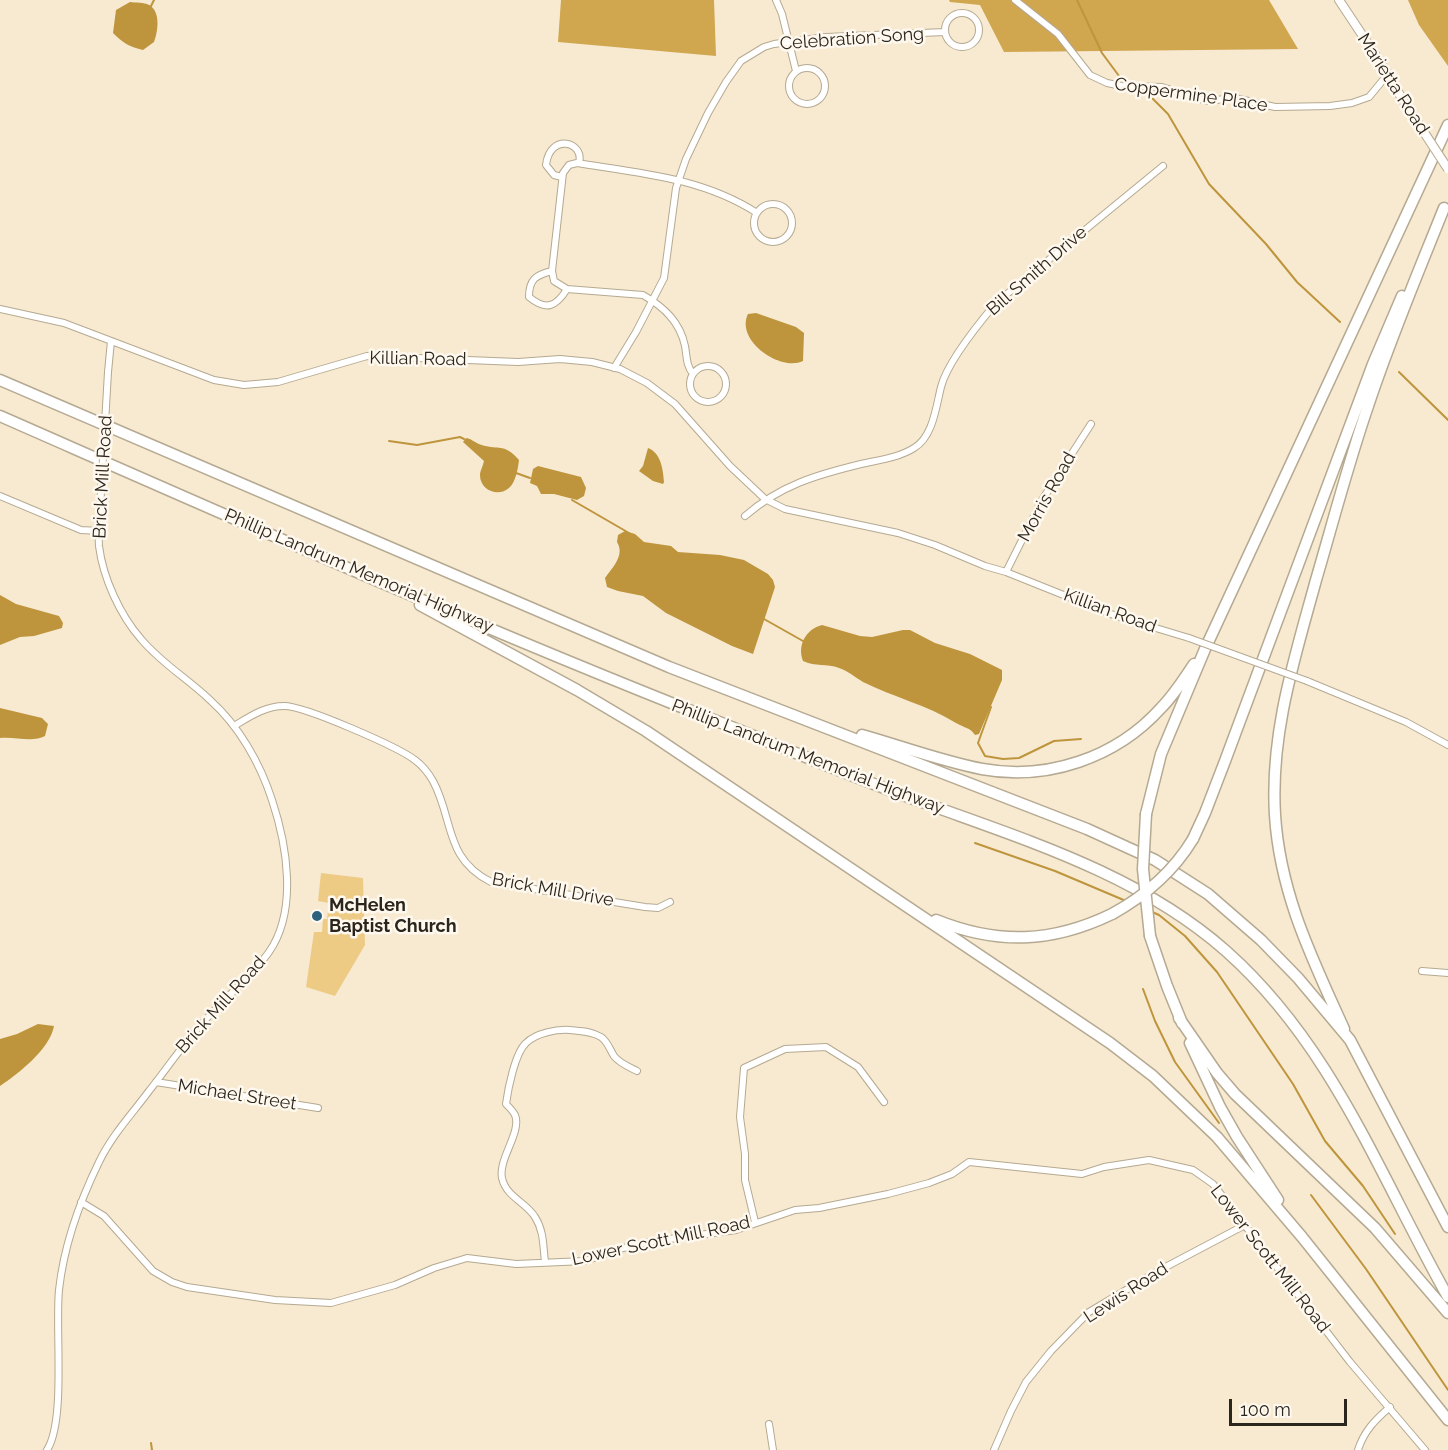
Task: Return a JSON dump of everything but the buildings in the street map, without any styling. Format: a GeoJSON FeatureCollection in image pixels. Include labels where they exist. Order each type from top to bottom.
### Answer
{"type":"FeatureCollection","features":[{"type":"Feature","properties":{"kind":"highway"},"geometry":{"type":"LineString","coordinates":[[1302,1237],[1237,1137],[1205,1076],[1179,1018],[1150,936],[1143,877],[1146,814],[1161,754],[1205,649],[1448,125]]}},
{"type":"Feature","properties":{"kind":"highway"},"geometry":{"type":"LineString","coordinates":[[919,913],[973,933],[1022,938],[1068,931],[1112,914],[1140,897],[1176,863],[1193,839],[1205,813],[1376,355],[1446,203]]}},
{"type":"Feature","properties":{"kind":"highway"},"geometry":{"type":"LineString","coordinates":[[1350,1040],[1310,955],[1282,869],[1275,815],[1276,748],[1291,669],[1358,437],[1381,370],[1446,203]]}},
{"type":"Feature","properties":{"kind":"highway","name":"Phillip Landrum Memorial Highway"},"geometry":{"type":"LineString","coordinates":[[0,380],[565,624],[669,667],[1087,829],[1155,860],[1208,894],[1255,934],[1298,978],[1350,1040],[1448,1227]]}},
{"type":"Feature","properties":{"kind":"highway","name":"Phillip Landrum Memorial Highway"},"geometry":{"type":"LineString","coordinates":[[0,416],[642,692],[1104,872],[1170,909],[1222,948],[1246,970],[1281,1006],[1298,1029],[1352,1112],[1448,1297]]}},
{"type":"Feature","properties":{"kind":"highway"},"geometry":{"type":"LineString","coordinates":[[368,576],[578,690],[636,725],[919,913],[1110,1043],[1153,1076],[1217,1137],[1302,1237],[1448,1420]]}},
{"type":"Feature","properties":{"kind":"highway"},"geometry":{"type":"LineString","coordinates":[[802,718],[980,768],[1010,772],[1045,770],[1066,766],[1096,755],[1136,731],[1166,703],[1205,649]]}},
{"type":"Feature","properties":{"kind":"highway"},"geometry":{"type":"LineString","coordinates":[[1179,1018],[1235,1094],[1375,1228],[1448,1313]]}},
{"type":"Feature","properties":{"kind":"street"},"geometry":{"type":"LineString","coordinates":[[776,0],[784,20],[796,71]]}},
{"type":"Feature","properties":{"kind":"street","name":"Coppermine Place"},"geometry":{"type":"LineString","coordinates":[[1015,0],[1058,34],[1090,75],[1114,84],[1162,87],[1206,101],[1235,98],[1275,106],[1330,106],[1352,103],[1369,97],[1388,74]]}},
{"type":"Feature","properties":{"kind":"street","name":"Marietta Road"},"geometry":{"type":"LineString","coordinates":[[1339,0],[1448,169]]}},
{"type":"Feature","properties":{"kind":"street"},"geometry":{"type":"LineString","coordinates":[[960,13],[973,16],[979,28],[976,41],[964,48],[951,44],[945,32],[948,19],[960,13]]}},
{"type":"Feature","properties":{"kind":"street","name":"Celebration Song"},"geometry":{"type":"LineString","coordinates":[[614,368],[664,278],[669,255],[673,210],[686,159],[708,113],[741,61],[764,47],[788,42],[945,32]]}},
{"type":"Feature","properties":{"kind":"street"},"geometry":{"type":"LineString","coordinates":[[807,67],[820,73],[825,86],[820,99],[806,105],[793,99],[788,86],[796,71],[807,67]]}},
{"type":"Feature","properties":{"kind":"street"},"geometry":{"type":"LineString","coordinates":[[562,177],[554,175],[546,165],[549,153],[554,146],[561,144],[579,151],[579,163]]}},
{"type":"Feature","properties":{"kind":"street"},"geometry":{"type":"LineString","coordinates":[[693,374],[687,367],[684,344],[678,326],[670,314],[653,300],[643,295],[567,290],[554,281],[552,271],[562,177],[569,165],[579,163],[658,174],[711,189],[740,201],[758,213]]}},
{"type":"Feature","properties":{"kind":"street","name":"Bill Smith Drive"},"geometry":{"type":"LineString","coordinates":[[765,499],[789,486],[830,471],[897,455],[915,448],[927,434],[947,374],[975,328],[996,303],[1163,166]]}},
{"type":"Feature","properties":{"kind":"street"},"geometry":{"type":"LineString","coordinates":[[767,205],[780,205],[790,213],[792,225],[787,236],[776,242],[764,240],[759,236],[754,225],[758,213],[767,205]]}},
{"type":"Feature","properties":{"kind":"street"},"geometry":{"type":"LineString","coordinates":[[552,271],[537,276],[529,286],[529,297],[538,304],[549,306],[561,299],[567,290]]}},
{"type":"Feature","properties":{"kind":"street","name":"Killian Road"},"geometry":{"type":"LineString","coordinates":[[0,309],[64,323],[214,380],[244,385],[278,381],[368,356],[518,362],[560,358],[592,362],[614,368],[647,383],[675,404],[730,466],[765,499],[785,509],[813,517],[898,533],[935,545],[1116,616],[1189,638],[1307,681],[1406,722],[1448,745]]}},
{"type":"Feature","properties":{"kind":"street","name":"Brick Mill Road"},"geometry":{"type":"LineString","coordinates":[[46,1450],[52,1442],[57,1409],[59,1293],[63,1258],[81,1202],[101,1158],[122,1126],[209,1016],[251,975],[270,951],[282,920],[287,887],[287,860],[265,780],[234,726],[211,700],[154,653],[141,639],[125,617],[111,589],[99,547],[99,531],[111,341]]}},
{"type":"Feature","properties":{"kind":"street"},"geometry":{"type":"LineString","coordinates":[[705,366],[718,369],[726,381],[723,395],[711,402],[697,399],[690,387],[693,374],[705,366]]}},
{"type":"Feature","properties":{"kind":"street","name":"Morris Road"},"geometry":{"type":"LineString","coordinates":[[1006,572],[1042,500],[1091,424]]}},
{"type":"Feature","properties":{"kind":"street"},"geometry":{"type":"LineString","coordinates":[[0,496],[81,530],[99,531]]}},
{"type":"Feature","properties":{"kind":"street"},"geometry":{"type":"LineString","coordinates":[[745,516],[765,499]]}},
{"type":"Feature","properties":{"kind":"street","name":"Brick Mill Drive"},"geometry":{"type":"LineString","coordinates":[[234,726],[272,707],[301,708],[359,732],[414,759],[433,781],[453,842],[465,863],[479,876],[491,882],[645,907],[658,908],[670,902]]}},
{"type":"Feature","properties":{"kind":"street"},"geometry":{"type":"LineString","coordinates":[[1422,971],[1448,973]]}},
{"type":"Feature","properties":{"kind":"street"},"geometry":{"type":"LineString","coordinates":[[545,1262],[542,1229],[534,1214],[509,1193],[502,1178],[503,1163],[516,1124],[515,1114],[506,1104],[515,1064],[526,1043],[543,1033],[565,1030],[586,1031],[601,1037],[615,1058],[637,1071]]}},
{"type":"Feature","properties":{"kind":"street"},"geometry":{"type":"LineString","coordinates":[[755,1222],[745,1180],[745,1154],[740,1117],[744,1068],[785,1049],[826,1047],[858,1067],[884,1102]]}},
{"type":"Feature","properties":{"kind":"street","name":"Michael Street"},"geometry":{"type":"LineString","coordinates":[[156,1082],[318,1108]]}},
{"type":"Feature","properties":{"kind":"street","name":"Lower Scott Mill Road"},"geometry":{"type":"LineString","coordinates":[[81,1202],[104,1216],[161,1277],[187,1287],[275,1300],[331,1304],[395,1285],[434,1268],[467,1258],[503,1263],[585,1260],[633,1246],[736,1230],[795,1210],[819,1208],[929,1183],[952,1174],[969,1162],[1082,1174],[1104,1167],[1149,1160],[1193,1170],[1213,1184],[1350,1362],[1425,1450]]}},
{"type":"Feature","properties":{"kind":"street","name":"Lewis Road"},"geometry":{"type":"LineString","coordinates":[[994,1450],[1026,1382],[1051,1351],[1089,1312],[1178,1260],[1245,1225]]}},
{"type":"Feature","properties":{"kind":"street"},"geometry":{"type":"LineString","coordinates":[[1358,1450],[1373,1421],[1390,1407]]}},
{"type":"Feature","properties":{"kind":"street"},"geometry":{"type":"LineString","coordinates":[[770,1424],[773,1450]]}},
{"type":"Feature","properties":{"kind":"street"},"geometry":{"type":"LineString","coordinates":[[1001,1450],[1003,1432]]}},
{"type":"Feature","properties":{"kind":"shaded area"},"geometry":{"type":"Polygon","coordinates":[[[561,0],[714,0],[716,56],[558,42],[561,0]]]}},
{"type":"Feature","properties":{"kind":"shaded area"},"geometry":{"type":"Polygon","coordinates":[[[949,0],[1269,0],[1298,49],[1004,52],[980,5],[950,2],[949,0]]]}},
{"type":"Feature","properties":{"kind":"shaded area"},"geometry":{"type":"Polygon","coordinates":[[[1408,0],[1448,0],[1448,66],[1419,25],[1408,0]]]}},
{"type":"Feature","properties":{"kind":"shaded area"},"geometry":{"type":"Polygon","coordinates":[[[130,2],[149,5],[157,17],[157,33],[154,42],[143,50],[127,44],[113,33],[116,10],[130,2]]]}},
{"type":"Feature","properties":{"kind":"shaded area"},"geometry":{"type":"Polygon","coordinates":[[[756,313],[796,327],[804,333],[803,361],[783,362],[772,358],[754,343],[748,334],[746,324],[748,314],[756,313]]]}},
{"type":"Feature","properties":{"kind":"shaded area"},"geometry":{"type":"Polygon","coordinates":[[[466,438],[514,454],[519,460],[515,479],[509,488],[495,492],[483,485],[480,475],[484,461],[463,442],[466,438]]]}},
{"type":"Feature","properties":{"kind":"shaded area"},"geometry":{"type":"Polygon","coordinates":[[[648,448],[656,454],[660,462],[664,477],[663,484],[653,481],[639,471],[643,466],[648,448]]]}},
{"type":"Feature","properties":{"kind":"shaded area"},"geometry":{"type":"Polygon","coordinates":[[[538,466],[581,477],[586,488],[584,496],[577,500],[554,494],[541,494],[537,486],[530,483],[533,469],[538,466]]]}},
{"type":"Feature","properties":{"kind":"shaded area"},"geometry":{"type":"Polygon","coordinates":[[[625,531],[635,534],[644,542],[671,546],[678,552],[720,555],[744,560],[768,574],[775,587],[753,654],[666,613],[643,596],[607,587],[605,578],[620,552],[617,542],[618,535],[625,531]]]}},
{"type":"Feature","properties":{"kind":"shaded area"},"geometry":{"type":"Polygon","coordinates":[[[0,595],[16,604],[59,616],[63,623],[62,628],[34,636],[20,637],[0,645],[0,595]]]}},
{"type":"Feature","properties":{"kind":"shaded area"},"geometry":{"type":"Polygon","coordinates":[[[822,625],[860,636],[872,637],[910,630],[935,643],[970,654],[1002,670],[1002,680],[979,734],[975,735],[969,729],[933,711],[863,682],[842,669],[803,661],[801,649],[804,638],[811,630],[822,625]]]}},
{"type":"Feature","properties":{"kind":"shaded area"},"geometry":{"type":"Polygon","coordinates":[[[0,708],[42,718],[48,724],[45,736],[34,739],[0,738],[0,708]]]}},
{"type":"Feature","properties":{"kind":"shaded area"},"geometry":{"type":"Polygon","coordinates":[[[321,873],[363,878],[365,945],[335,996],[306,987],[314,932],[322,932],[323,919],[327,919],[329,903],[318,901],[321,873]]]}},
{"type":"Feature","properties":{"kind":"shaded area"},"geometry":{"type":"Polygon","coordinates":[[[38,1024],[54,1026],[51,1035],[40,1052],[24,1068],[0,1086],[0,1039],[38,1024]]]}},
{"type":"Feature","properties":{"kind":"waterway"},"geometry":{"type":"LineString","coordinates":[[151,6],[154,0]]}},
{"type":"Feature","properties":{"kind":"waterway"},"geometry":{"type":"LineString","coordinates":[[1077,0],[1102,53],[1122,80]]}},
{"type":"Feature","properties":{"kind":"waterway"},"geometry":{"type":"LineString","coordinates":[[1132,90],[1148,94],[1168,114],[1209,184],[1266,244],[1297,282],[1340,322]]}},
{"type":"Feature","properties":{"kind":"waterway"},"geometry":{"type":"LineString","coordinates":[[1399,372],[1448,420]]}},
{"type":"Feature","properties":{"kind":"waterway"},"geometry":{"type":"LineString","coordinates":[[389,441],[417,445],[460,437],[464,439]]}},
{"type":"Feature","properties":{"kind":"waterway"},"geometry":{"type":"LineString","coordinates":[[516,473],[530,478]]}},
{"type":"Feature","properties":{"kind":"waterway"},"geometry":{"type":"LineString","coordinates":[[572,500],[629,533]]}},
{"type":"Feature","properties":{"kind":"waterway"},"geometry":{"type":"LineString","coordinates":[[764,619],[803,641]]}},
{"type":"Feature","properties":{"kind":"waterway"},"geometry":{"type":"LineString","coordinates":[[991,707],[978,743],[985,756],[1003,759],[1019,758],[1054,741],[1081,739]]}},
{"type":"Feature","properties":{"kind":"waterway"},"geometry":{"type":"LineString","coordinates":[[975,843],[1055,871],[1126,901]]}},
{"type":"Feature","properties":{"kind":"waterway"},"geometry":{"type":"LineString","coordinates":[[1150,911],[1159,915],[1185,936],[1217,972],[1293,1084],[1325,1141],[1363,1186],[1395,1234]]}},
{"type":"Feature","properties":{"kind":"waterway"},"geometry":{"type":"LineString","coordinates":[[1143,989],[1155,1021],[1175,1062],[1219,1123]]}},
{"type":"Feature","properties":{"kind":"waterway"},"geometry":{"type":"LineString","coordinates":[[1311,1195],[1366,1269],[1448,1390]]}},
{"type":"Feature","properties":{"kind":"waterway"},"geometry":{"type":"LineString","coordinates":[[151,1443],[152,1450]]}},
{"type":"Feature","properties":{"kind":"place","name":"McHelen Baptist Church"},"geometry":{"type":"Point","coordinates":[317,916]}}]}
